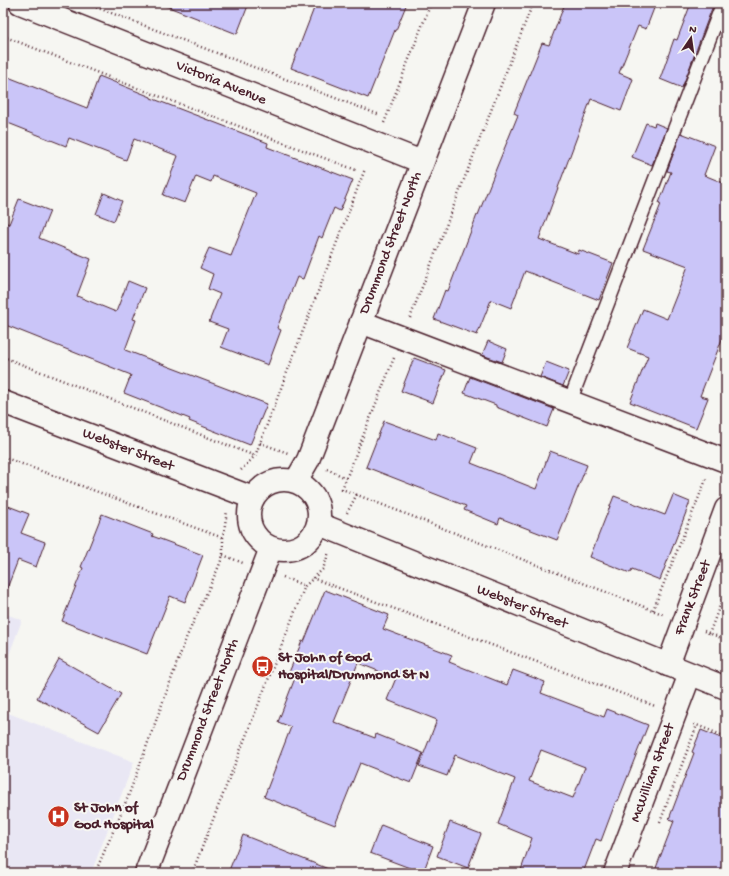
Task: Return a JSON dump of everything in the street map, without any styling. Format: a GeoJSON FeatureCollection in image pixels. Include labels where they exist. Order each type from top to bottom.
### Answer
{"type":"FeatureCollection","features":[{"type":"Feature","properties":{"kind":"street","name":"Victoria Avenue"},"geometry":{"type":"LineString","coordinates":[[20,3],[422,162]]}},
{"type":"Feature","properties":{"kind":"street","name":"Drummond Street North"},"geometry":{"type":"LineString","coordinates":[[296,481],[308,460],[484,3]]}},
{"type":"Feature","properties":{"kind":"street"},"geometry":{"type":"LineString","coordinates":[[361,322],[720,459]]}},
{"type":"Feature","properties":{"kind":"street","name":"Webster Street"},"geometry":{"type":"LineString","coordinates":[[3,402],[253,498]]}},
{"type":"Feature","properties":{"kind":"street"},"geometry":{"type":"LineString","coordinates":[[284,479],[296,481],[308,488],[316,498],[320,510],[319,524],[312,537],[301,546],[286,550],[271,548],[261,542],[249,521],[249,509],[253,498],[261,488],[271,482],[284,479]]}},
{"type":"Feature","properties":{"kind":"street","name":"Frank Street"},"geometry":{"type":"LineString","coordinates":[[668,665],[726,509]]}},
{"type":"Feature","properties":{"kind":"street","name":"Webster Street"},"geometry":{"type":"LineString","coordinates":[[319,524],[726,688]]}},
{"type":"Feature","properties":{"kind":"street","name":"Drummond Street North"},"geometry":{"type":"LineString","coordinates":[[146,873],[271,548]]}},
{"type":"Feature","properties":{"kind":"street","name":"McWilliam Street"},"geometry":{"type":"LineString","coordinates":[[615,873],[690,674]]}},
{"type":"Feature","properties":{"kind":"lane"},"geometry":{"type":"LineString","coordinates":[[570,402],[724,3]]}},
{"type":"Feature","properties":{"kind":"path"},"geometry":{"type":"LineString","coordinates":[[85,3],[380,116]]}},
{"type":"Feature","properties":{"kind":"path"},"geometry":{"type":"LineString","coordinates":[[383,124],[431,3]]}},
{"type":"Feature","properties":{"kind":"path"},"geometry":{"type":"LineString","coordinates":[[533,3],[342,489],[653,610],[720,459]]}},
{"type":"Feature","properties":{"kind":"path"},"geometry":{"type":"LineString","coordinates":[[3,36],[130,86],[356,170]]}},
{"type":"Feature","properties":{"kind":"path"},"geometry":{"type":"LineString","coordinates":[[3,357],[255,456],[365,169]]}},
{"type":"Feature","properties":{"kind":"path"},"geometry":{"type":"LineString","coordinates":[[3,457],[223,538],[223,555],[219,566],[187,636],[128,797],[95,873]]}},
{"type":"Feature","properties":{"kind":"path"},"geometry":{"type":"LineString","coordinates":[[192,873],[305,586],[323,569]]}},
{"type":"Feature","properties":{"kind":"path"},"geometry":{"type":"LineString","coordinates":[[312,578],[661,709]]}},
{"type":"Feature","properties":{"kind":"path"},"geometry":{"type":"LineString","coordinates":[[726,589],[709,634],[726,640]]}},
{"type":"Feature","properties":{"kind":"path"},"geometry":{"type":"LineString","coordinates":[[657,829],[697,725],[726,737]]}},
{"type":"Feature","properties":{"kind":"shaded area"},"geometry":{"type":"Polygon","coordinates":[[[3,613],[22,620],[3,671],[3,613]]]}},
{"type":"Feature","properties":{"kind":"shaded area","name":"St John of God Hospital"},"geometry":{"type":"Polygon","coordinates":[[[3,711],[134,762],[91,873],[3,873],[3,711]]]}},
{"type":"Feature","properties":{"kind":"building"},"geometry":{"type":"Polygon","coordinates":[[[249,3],[237,34],[161,4],[249,3]]]}},
{"type":"Feature","properties":{"kind":"building"},"geometry":{"type":"Polygon","coordinates":[[[316,3],[407,3],[368,98],[291,68],[316,3]]]}},
{"type":"Feature","properties":{"kind":"building"},"geometry":{"type":"Polygon","coordinates":[[[565,3],[656,3],[646,29],[638,26],[619,73],[633,79],[621,111],[591,99],[539,239],[578,254],[579,250],[613,263],[599,300],[525,271],[511,308],[491,300],[477,335],[434,319],[445,290],[448,291],[518,115],[514,113],[542,43],[549,45],[565,3]]]}},
{"type":"Feature","properties":{"kind":"building"},"geometry":{"type":"Polygon","coordinates":[[[691,3],[714,3],[682,88],[660,79],[674,39],[677,40],[691,3]]]}},
{"type":"Feature","properties":{"kind":"building"},"geometry":{"type":"Polygon","coordinates":[[[3,75],[87,108],[99,76],[151,98],[268,143],[267,147],[353,180],[340,211],[334,208],[322,238],[319,236],[303,279],[297,277],[277,328],[281,330],[268,365],[221,347],[228,329],[209,322],[220,294],[208,289],[213,274],[200,268],[209,248],[231,256],[256,193],[213,176],[211,182],[196,176],[185,203],[163,195],[178,156],[134,139],[126,160],[69,138],[66,146],[3,121],[3,75]]]}},
{"type":"Feature","properties":{"kind":"building"},"geometry":{"type":"Polygon","coordinates":[[[646,123],[654,126],[655,123],[667,128],[652,165],[632,157],[646,123]]]}},
{"type":"Feature","properties":{"kind":"building"},"geometry":{"type":"Polygon","coordinates":[[[681,133],[715,146],[704,175],[726,184],[726,329],[700,396],[708,398],[696,428],[630,402],[648,356],[627,348],[643,309],[667,319],[688,266],[643,249],[661,204],[659,203],[671,172],[667,171],[681,133]]]}},
{"type":"Feature","properties":{"kind":"building"},"geometry":{"type":"Polygon","coordinates":[[[104,193],[122,201],[114,221],[96,214],[104,193]]]}},
{"type":"Feature","properties":{"kind":"building"},"geometry":{"type":"Polygon","coordinates":[[[19,199],[50,211],[39,238],[91,259],[77,296],[116,312],[128,281],[145,288],[133,319],[136,320],[125,350],[267,404],[250,445],[124,393],[131,375],[3,324],[3,221],[9,224],[19,199]]]}},
{"type":"Feature","properties":{"kind":"building"},"geometry":{"type":"Polygon","coordinates":[[[488,341],[507,349],[502,362],[482,355],[488,341]]]}},
{"type":"Feature","properties":{"kind":"building"},"geometry":{"type":"Polygon","coordinates":[[[414,358],[446,370],[433,403],[401,391],[414,358]]]}},
{"type":"Feature","properties":{"kind":"building"},"geometry":{"type":"Polygon","coordinates":[[[546,362],[569,371],[563,386],[540,377],[546,362]]]}},
{"type":"Feature","properties":{"kind":"building"},"geometry":{"type":"Polygon","coordinates":[[[470,377],[554,409],[547,427],[464,393],[470,377]]]}},
{"type":"Feature","properties":{"kind":"building"},"geometry":{"type":"Polygon","coordinates":[[[384,421],[436,440],[438,433],[477,448],[471,463],[536,489],[550,451],[587,465],[557,540],[500,518],[498,524],[464,510],[466,506],[366,467],[384,421]]]}},
{"type":"Feature","properties":{"kind":"building"},"geometry":{"type":"Polygon","coordinates":[[[673,495],[690,502],[660,580],[632,569],[630,573],[590,557],[614,496],[665,515],[673,495]]]}},
{"type":"Feature","properties":{"kind":"building"},"geometry":{"type":"Polygon","coordinates":[[[3,504],[29,514],[21,533],[45,542],[36,567],[18,560],[4,596],[3,595],[3,504]]]}},
{"type":"Feature","properties":{"kind":"building"},"geometry":{"type":"Polygon","coordinates":[[[102,514],[153,534],[152,536],[203,555],[185,602],[170,596],[147,654],[62,621],[102,514]]]}},
{"type":"Feature","properties":{"kind":"building"},"geometry":{"type":"Polygon","coordinates":[[[325,590],[389,615],[383,629],[452,655],[449,662],[507,685],[513,670],[545,682],[541,693],[604,717],[607,709],[648,725],[601,841],[596,839],[583,873],[520,873],[532,838],[498,824],[515,779],[455,755],[447,776],[419,766],[437,720],[387,700],[396,678],[358,663],[334,722],[375,738],[376,734],[423,753],[411,783],[360,763],[335,825],[264,797],[291,727],[278,722],[295,678],[288,675],[302,641],[304,642],[325,590]],[[541,750],[529,781],[573,798],[585,767],[541,750]]]}},
{"type":"Feature","properties":{"kind":"building"},"geometry":{"type":"Polygon","coordinates":[[[59,659],[121,694],[99,732],[37,698],[59,659]]]}},
{"type":"Feature","properties":{"kind":"building"},"geometry":{"type":"Polygon","coordinates":[[[701,730],[726,740],[726,873],[654,873],[674,821],[669,819],[701,730]]]}},
{"type":"Feature","properties":{"kind":"building"},"geometry":{"type":"Polygon","coordinates":[[[450,822],[481,834],[468,868],[437,856],[450,822]]]}},
{"type":"Feature","properties":{"kind":"building"},"geometry":{"type":"Polygon","coordinates":[[[381,825],[433,846],[423,873],[370,853],[381,825]]]}},
{"type":"Feature","properties":{"kind":"building"},"geometry":{"type":"Polygon","coordinates":[[[243,835],[336,872],[336,873],[228,873],[243,835]]]}},
{"type":"Feature","properties":{"kind":"place","name":"St John of God Hospital/Drummond St N"},"geometry":{"type":"Point","coordinates":[263,667]}},
{"type":"Feature","properties":{"kind":"place","name":"St John of God Hospital"},"geometry":{"type":"Point","coordinates":[58,817]}}]}
